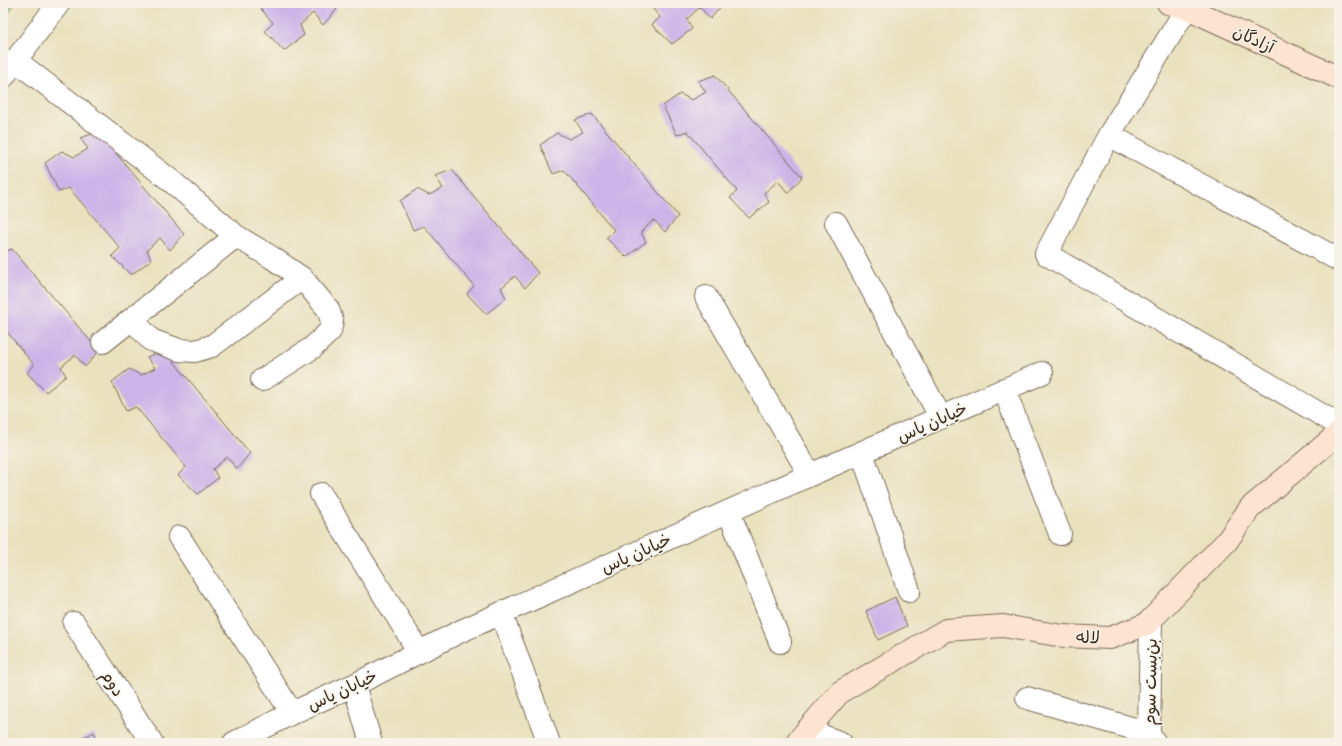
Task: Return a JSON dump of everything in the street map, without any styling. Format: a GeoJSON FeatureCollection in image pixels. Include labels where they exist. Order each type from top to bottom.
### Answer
{"type":"FeatureCollection","features":[{"type":"Feature","properties":{"kind":"street"},"geometry":{"type":"LineString","coordinates":[[59,3],[9,68],[170,180],[236,236],[302,278],[328,309],[332,321],[330,331],[312,348],[262,380]]}},
{"type":"Feature","properties":{"kind":"street"},"geometry":{"type":"LineString","coordinates":[[1182,5],[1108,135],[1046,254],[1339,425]]}},
{"type":"Feature","properties":{"kind":"street","name":"آزادگان"},"geometry":{"type":"LineString","coordinates":[[1182,5],[1339,78]]}},
{"type":"Feature","properties":{"kind":"street"},"geometry":{"type":"LineString","coordinates":[[1108,135],[1339,260]]}},
{"type":"Feature","properties":{"kind":"street"},"geometry":{"type":"LineString","coordinates":[[836,222],[941,418]]}},
{"type":"Feature","properties":{"kind":"street"},"geometry":{"type":"LineString","coordinates":[[104,342],[236,236]]}},
{"type":"Feature","properties":{"kind":"street"},"geometry":{"type":"LineString","coordinates":[[132,319],[151,340],[179,350],[194,351],[212,346],[302,278]]}},
{"type":"Feature","properties":{"kind":"street"},"geometry":{"type":"LineString","coordinates":[[706,297],[810,475]]}},
{"type":"Feature","properties":{"kind":"street","name":"خیابان یاس"},"geometry":{"type":"LineString","coordinates":[[234,743],[292,713],[354,685],[459,632],[1042,373]]}},
{"type":"Feature","properties":{"kind":"street"},"geometry":{"type":"LineString","coordinates":[[1004,389],[1060,534]]}},
{"type":"Feature","properties":{"kind":"street","name":"لاله"},"geometry":{"type":"LineString","coordinates":[[801,736],[840,692],[946,630],[1003,626],[1063,636],[1110,638],[1147,624],[1227,541],[1250,508],[1339,433]]}},
{"type":"Feature","properties":{"kind":"street"},"geometry":{"type":"LineString","coordinates":[[862,453],[909,591]]}},
{"type":"Feature","properties":{"kind":"street"},"geometry":{"type":"LineString","coordinates":[[321,494],[419,652]]}},
{"type":"Feature","properties":{"kind":"street"},"geometry":{"type":"LineString","coordinates":[[728,512],[780,642]]}},
{"type":"Feature","properties":{"kind":"street"},"geometry":{"type":"LineString","coordinates":[[179,537],[292,713]]}},
{"type":"Feature","properties":{"kind":"street"},"geometry":{"type":"LineString","coordinates":[[501,613],[549,743]]}},
{"type":"Feature","properties":{"kind":"street","name":"بن‌بست سوم"},"geometry":{"type":"LineString","coordinates":[[1151,620],[1152,738]]}},
{"type":"Feature","properties":{"kind":"street","name":"دوم"},"geometry":{"type":"LineString","coordinates":[[74,623],[152,743]]}},
{"type":"Feature","properties":{"kind":"street"},"geometry":{"type":"LineString","coordinates":[[354,685],[371,743]]}},
{"type":"Feature","properties":{"kind":"street"},"geometry":{"type":"LineString","coordinates":[[1026,698],[1152,738]]}},
{"type":"Feature","properties":{"kind":"street"},"geometry":{"type":"LineString","coordinates":[[801,736],[841,743]]}},
{"type":"Feature","properties":{"kind":"green space"},"geometry":{"type":"Polygon","coordinates":[[[3,3],[15,3],[3,22],[3,3]]]}},
{"type":"Feature","properties":{"kind":"building"},"geometry":{"type":"Polygon","coordinates":[[[256,3],[331,3],[337,9],[323,25],[313,13],[300,25],[304,35],[284,51],[265,31],[273,23],[256,3]]]}},
{"type":"Feature","properties":{"kind":"building"},"geometry":{"type":"Polygon","coordinates":[[[648,3],[724,3],[710,19],[700,7],[687,19],[692,29],[672,44],[652,25],[660,17],[648,3]]]}},
{"type":"Feature","properties":{"kind":"building"},"geometry":{"type":"Polygon","coordinates":[[[715,75],[802,177],[788,193],[778,181],[764,193],[769,202],[749,218],[730,198],[737,191],[687,131],[677,135],[663,106],[680,94],[692,100],[706,92],[698,81],[715,75]]]}},
{"type":"Feature","properties":{"kind":"building"},"geometry":{"type":"Polygon","coordinates":[[[592,114],[678,216],[665,232],[654,220],[641,232],[646,242],[626,257],[606,238],[614,230],[564,170],[553,174],[540,145],[557,133],[569,139],[583,132],[575,120],[592,114]]]}},
{"type":"Feature","properties":{"kind":"building"},"geometry":{"type":"Polygon","coordinates":[[[98,132],[184,234],[170,250],[160,238],[147,250],[151,260],[131,275],[112,256],[120,248],[69,188],[59,192],[45,163],[62,151],[74,157],[88,149],[80,138],[98,132]]]}},
{"type":"Feature","properties":{"kind":"building"},"geometry":{"type":"Polygon","coordinates":[[[452,170],[538,273],[525,288],[515,276],[501,288],[506,298],[486,314],[467,294],[474,286],[424,226],[413,230],[400,201],[417,189],[429,195],[443,188],[435,176],[452,170]]]}},
{"type":"Feature","properties":{"kind":"building"},"geometry":{"type":"Polygon","coordinates":[[[12,249],[99,351],[85,367],[75,355],[61,367],[66,376],[46,392],[27,373],[34,365],[3,327],[3,252],[12,249]]]}},
{"type":"Feature","properties":{"kind":"building"},"geometry":{"type":"Polygon","coordinates":[[[164,350],[250,453],[237,469],[227,457],[213,469],[218,478],[198,494],[178,475],[186,467],[136,407],[126,411],[112,382],[129,369],[141,375],[155,368],[147,357],[164,350]]]}},
{"type":"Feature","properties":{"kind":"building"},"geometry":{"type":"Polygon","coordinates":[[[895,597],[907,626],[878,640],[866,611],[895,597]]]}},
{"type":"Feature","properties":{"kind":"building"},"geometry":{"type":"Polygon","coordinates":[[[94,732],[99,743],[75,742],[94,732]]]}}]}
